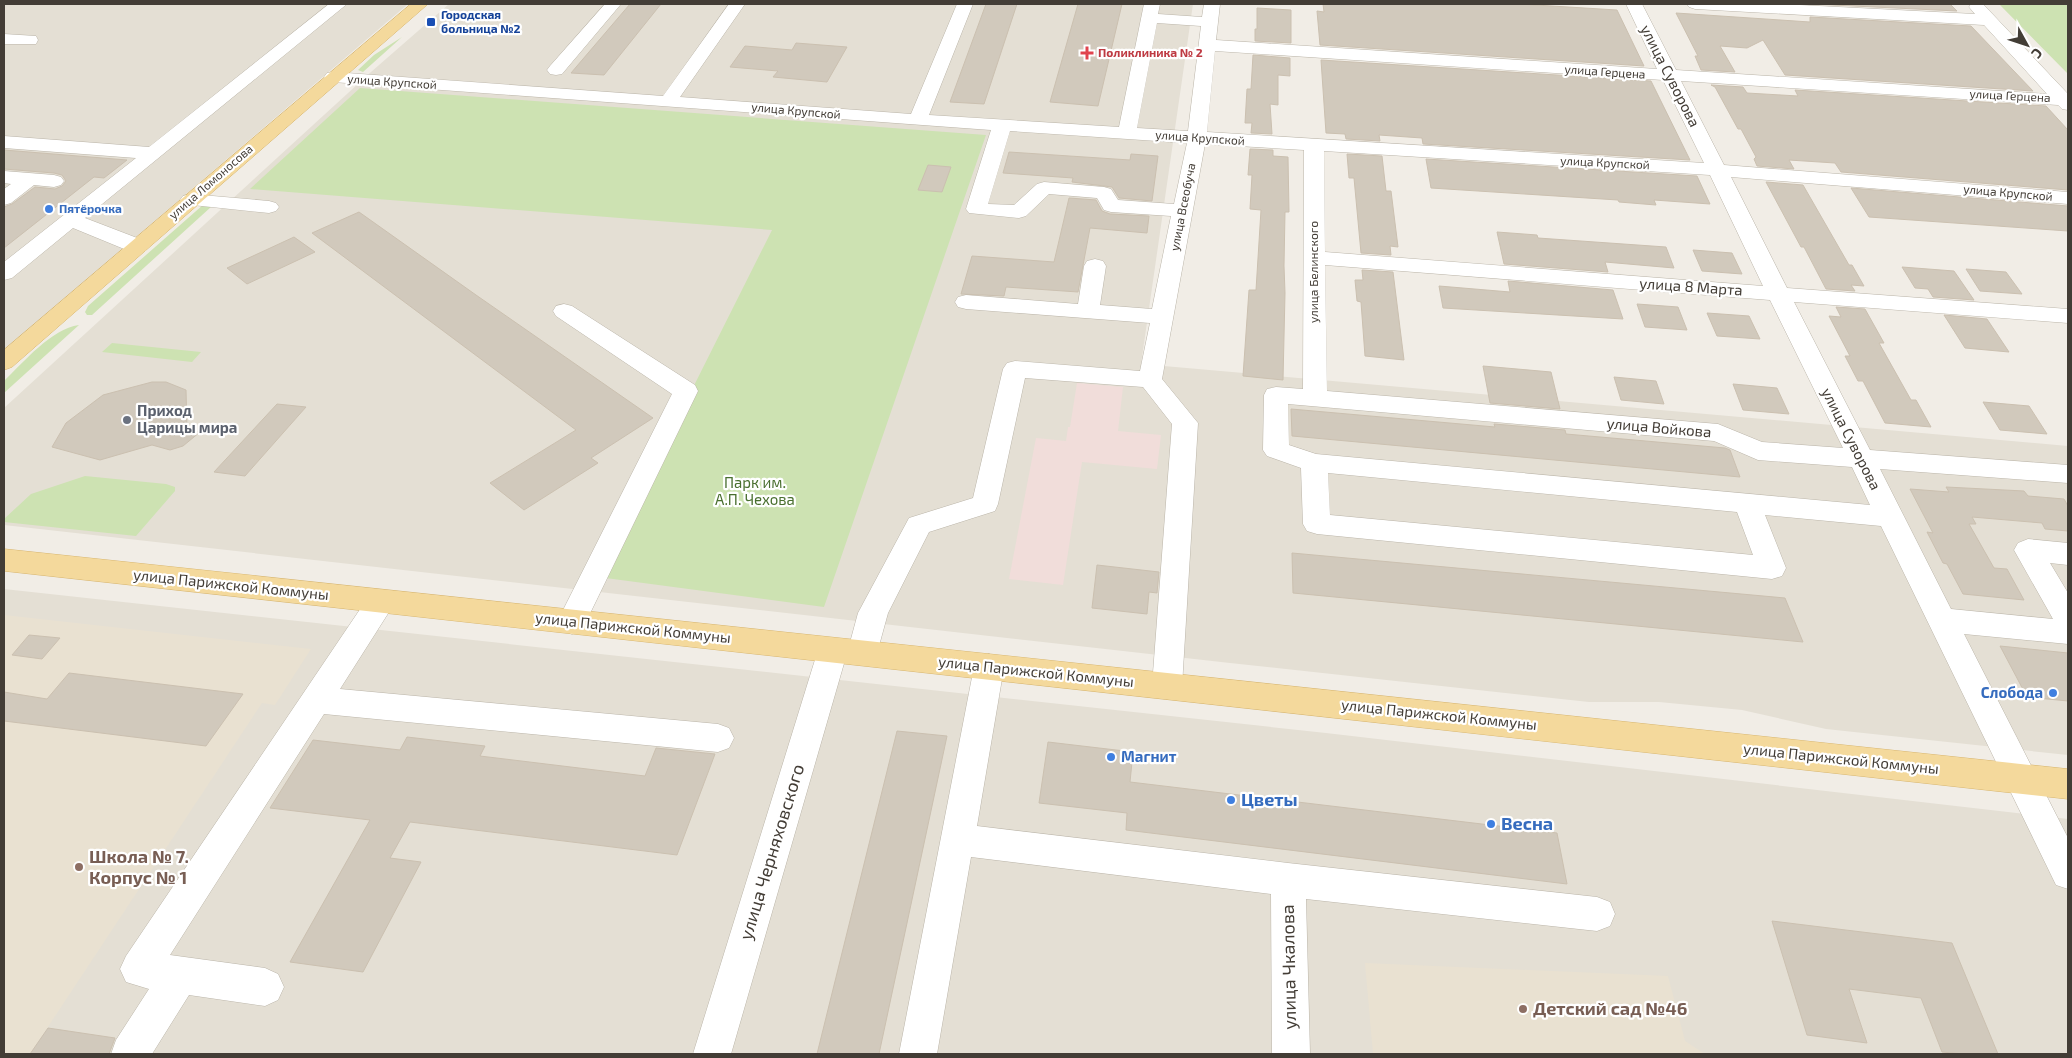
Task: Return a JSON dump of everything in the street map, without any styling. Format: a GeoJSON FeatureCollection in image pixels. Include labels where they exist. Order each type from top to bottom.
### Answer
{"type":"FeatureCollection","features":[{"type":"Feature","properties":{"kind":"main road","name":"улица Ломоносова"},"geometry":{"type":"LineString","coordinates":[[4,362],[332,77],[420,4]]}},
{"type":"Feature","properties":{"kind":"main road","name":"улица Парижской Коммуны"},"geometry":{"type":"LineString","coordinates":[[4,560],[2068,784]]}},
{"type":"Feature","properties":{"kind":"street"},"geometry":{"type":"LineString","coordinates":[[4,273],[339,4]]}},
{"type":"Feature","properties":{"kind":"street"},"geometry":{"type":"LineString","coordinates":[[556,70],[613,4]]}},
{"type":"Feature","properties":{"kind":"street"},"geometry":{"type":"LineString","coordinates":[[668,101],[737,4]]}},
{"type":"Feature","properties":{"kind":"street"},"geometry":{"type":"LineString","coordinates":[[918,120],[965,4]]}},
{"type":"Feature","properties":{"kind":"street","name":"улица Суворова"},"geometry":{"type":"LineString","coordinates":[[1634,4],[2068,873]]}},
{"type":"Feature","properties":{"kind":"street"},"geometry":{"type":"LineString","coordinates":[[1695,4],[1989,20]]}},
{"type":"Feature","properties":{"kind":"street"},"geometry":{"type":"LineString","coordinates":[[1973,4],[2066,102]]}},
{"type":"Feature","properties":{"kind":"street"},"geometry":{"type":"LineString","coordinates":[[1127,133],[1150,11],[1211,13]]}},
{"type":"Feature","properties":{"kind":"street","name":"улица Всеобуча"},"geometry":{"type":"LineString","coordinates":[[1150,380],[1197,138],[1211,13]]}},
{"type":"Feature","properties":{"kind":"street"},"geometry":{"type":"LineString","coordinates":[[4,38],[30,40]]}},
{"type":"Feature","properties":{"kind":"street","name":"улица Герцена"},"geometry":{"type":"LineString","coordinates":[[1207,45],[2066,102]]}},
{"type":"Feature","properties":{"kind":"street","name":"улица Крупской"},"geometry":{"type":"LineString","coordinates":[[332,77],[1002,126],[1717,170],[2068,198]]}},
{"type":"Feature","properties":{"kind":"street"},"geometry":{"type":"LineString","coordinates":[[1002,126],[976,209],[1019,212],[1044,188],[1104,194],[1111,206],[1182,211]]}},
{"type":"Feature","properties":{"kind":"street"},"geometry":{"type":"LineString","coordinates":[[4,142],[153,153]]}},
{"type":"Feature","properties":{"kind":"street","name":"улица Белинского"},"geometry":{"type":"LineString","coordinates":[[1314,146],[1315,398]]}},
{"type":"Feature","properties":{"kind":"street"},"geometry":{"type":"LineString","coordinates":[[4,177],[54,181]]}},
{"type":"Feature","properties":{"kind":"street"},"geometry":{"type":"LineString","coordinates":[[4,199],[30,180]]}},
{"type":"Feature","properties":{"kind":"street"},"geometry":{"type":"LineString","coordinates":[[190,200],[269,206]]}},
{"type":"Feature","properties":{"kind":"street"},"geometry":{"type":"LineString","coordinates":[[70,220],[137,246]]}},
{"type":"Feature","properties":{"kind":"street","name":"улица 8 Марта"},"geometry":{"type":"LineString","coordinates":[[1314,258],[2068,316]]}},
{"type":"Feature","properties":{"kind":"street"},"geometry":{"type":"LineString","coordinates":[[1088,311],[1095,266]]}},
{"type":"Feature","properties":{"kind":"street"},"geometry":{"type":"LineString","coordinates":[[966,302],[1162,317]]}},
{"type":"Feature","properties":{"kind":"street"},"geometry":{"type":"LineString","coordinates":[[564,311],[686,391],[572,622]]}},
{"type":"Feature","properties":{"kind":"street","name":"улица Черняховского"},"geometry":{"type":"LineString","coordinates":[[712,1054],[848,651],[873,613],[920,526],[985,504],[1015,368],[1150,380]]}},
{"type":"Feature","properties":{"kind":"street"},"geometry":{"type":"LineString","coordinates":[[1150,380],[1185,423],[1167,686]]}},
{"type":"Feature","properties":{"kind":"street","name":"улица Войкова"},"geometry":{"type":"LineString","coordinates":[[1314,463],[1276,450],[1276,394],[1718,433],[1758,451],[2068,474]]}},
{"type":"Feature","properties":{"kind":"street"},"geometry":{"type":"LineString","coordinates":[[1747,503],[1772,568],[1317,524],[1314,463],[1747,503],[1890,517]]}},
{"type":"Feature","properties":{"kind":"street"},"geometry":{"type":"LineString","coordinates":[[2068,554],[2028,550],[2068,618]]}},
{"type":"Feature","properties":{"kind":"street"},"geometry":{"type":"LineString","coordinates":[[265,987],[139,969],[381,601]]}},
{"type":"Feature","properties":{"kind":"street"},"geometry":{"type":"LineString","coordinates":[[1942,620],[2068,632]]}},
{"type":"Feature","properties":{"kind":"street"},"geometry":{"type":"LineString","coordinates":[[918,1054],[989,667]]}},
{"type":"Feature","properties":{"kind":"street"},"geometry":{"type":"LineString","coordinates":[[315,700],[718,738]]}},
{"type":"Feature","properties":{"kind":"street"},"geometry":{"type":"LineString","coordinates":[[958,840],[1288,880],[1597,914]]}},
{"type":"Feature","properties":{"kind":"street","name":"улица Чкалова"},"geometry":{"type":"LineString","coordinates":[[1288,880],[1291,1054]]}},
{"type":"Feature","properties":{"kind":"street"},"geometry":{"type":"LineString","coordinates":[[130,1054],[180,975]]}},
{"type":"Feature","properties":{"kind":"shaded area"},"geometry":{"type":"Polygon","coordinates":[[[4,4],[408,4],[4,350],[4,4]]]}},
{"type":"Feature","properties":{"kind":"shaded area"},"geometry":{"type":"Polygon","coordinates":[[[449,4],[1193,4],[1141,364],[2068,446],[2068,755],[1826,729],[1742,710],[1659,702],[1589,702],[4,525],[4,408],[371,72],[449,4]]]}},
{"type":"Feature","properties":{"kind":"shaded area"},"geometry":{"type":"Polygon","coordinates":[[[1077,383],[1123,387],[1118,431],[1161,435],[1157,469],[1082,462],[1063,585],[1009,579],[1036,438],[1066,441],[1077,383]]]}},
{"type":"Feature","properties":{"kind":"shaded area"},"geometry":{"type":"Polygon","coordinates":[[[4,589],[1326,733],[2068,819],[2068,1054],[4,1054],[4,589]]]}},
{"type":"Feature","properties":{"kind":"shaded area","name":"Школа № 7. Корпус № 1"},"geometry":{"type":"Polygon","coordinates":[[[4,615],[311,649],[275,705],[262,703],[30,1054],[4,1054],[4,615]]]}},
{"type":"Feature","properties":{"kind":"shaded area","name":"Детский сад №46"},"geometry":{"type":"Polygon","coordinates":[[[1365,963],[1668,976],[1685,1041],[1705,1054],[1373,1054],[1365,963]]]}},
{"type":"Feature","properties":{"kind":"green space"},"geometry":{"type":"Polygon","coordinates":[[[1999,4],[2068,4],[2068,74],[1999,4]]]}},
{"type":"Feature","properties":{"kind":"green space"},"geometry":{"type":"Polygon","coordinates":[[[402,37],[363,72],[358,70],[374,55],[402,37]]]}},
{"type":"Feature","properties":{"kind":"green space","name":"Парк им. А.П. Чехова"},"geometry":{"type":"Polygon","coordinates":[[[360,88],[986,135],[824,607],[598,577],[772,230],[250,189],[360,88]]]}},
{"type":"Feature","properties":{"kind":"green space"},"geometry":{"type":"Polygon","coordinates":[[[212,197],[222,197],[92,315],[87,315],[85,312],[88,306],[212,197]]]}},
{"type":"Feature","properties":{"kind":"green space"},"geometry":{"type":"Polygon","coordinates":[[[79,325],[4,393],[4,381],[38,347],[58,333],[79,325]]]}},
{"type":"Feature","properties":{"kind":"green space"},"geometry":{"type":"Polygon","coordinates":[[[112,343],[201,352],[192,362],[102,352],[112,343]]]}},
{"type":"Feature","properties":{"kind":"green space"},"geometry":{"type":"Polygon","coordinates":[[[85,476],[166,484],[175,487],[175,491],[136,536],[4,522],[4,519],[31,494],[85,476]]]}},
{"type":"Feature","properties":{"kind":"building"},"geometry":{"type":"Polygon","coordinates":[[[630,4],[661,4],[604,75],[571,73],[630,4]]]}},
{"type":"Feature","properties":{"kind":"building"},"geometry":{"type":"Polygon","coordinates":[[[986,4],[1017,4],[984,104],[950,102],[986,4]]]}},
{"type":"Feature","properties":{"kind":"building","name":"Поликлиника № 2"},"geometry":{"type":"Polygon","coordinates":[[[1078,4],[1122,4],[1098,106],[1050,102],[1078,4]]]}},
{"type":"Feature","properties":{"kind":"building"},"geometry":{"type":"Polygon","coordinates":[[[1323,4],[1519,4],[1617,10],[1644,66],[1320,45],[1317,11],[1324,12],[1323,4]]]}},
{"type":"Feature","properties":{"kind":"building"},"geometry":{"type":"Polygon","coordinates":[[[1812,4],[1950,4],[1957,11],[1812,4]]]}},
{"type":"Feature","properties":{"kind":"building"},"geometry":{"type":"Polygon","coordinates":[[[1257,8],[1291,10],[1291,43],[1255,41],[1257,8]]]}},
{"type":"Feature","properties":{"kind":"building"},"geometry":{"type":"Polygon","coordinates":[[[1676,13],[1810,22],[1810,17],[1971,26],[2033,91],[1785,75],[1763,40],[1747,48],[1720,46],[1735,72],[1701,70],[1695,56],[1698,56],[1676,13]]]}},
{"type":"Feature","properties":{"kind":"building"},"geometry":{"type":"Polygon","coordinates":[[[796,43],[847,47],[827,82],[773,77],[778,71],[730,67],[745,46],[792,50],[796,43]]]}},
{"type":"Feature","properties":{"kind":"building"},"geometry":{"type":"Polygon","coordinates":[[[1253,55],[1290,58],[1290,76],[1278,75],[1278,105],[1270,104],[1272,134],[1251,133],[1252,123],[1245,123],[1247,89],[1251,89],[1253,55]]]}},
{"type":"Feature","properties":{"kind":"building"},"geometry":{"type":"Polygon","coordinates":[[[1321,60],[1651,81],[1690,160],[1423,144],[1422,138],[1379,135],[1380,141],[1346,139],[1345,134],[1326,133],[1321,60]]]}},
{"type":"Feature","properties":{"kind":"building"},"geometry":{"type":"Polygon","coordinates":[[[1711,85],[1743,87],[1747,93],[1798,96],[1795,90],[2046,106],[2068,130],[2068,190],[1841,172],[1835,163],[1789,160],[1794,169],[1757,166],[1754,159],[1756,157],[1741,129],[1738,129],[1715,87],[1711,85]]]}},
{"type":"Feature","properties":{"kind":"building"},"geometry":{"type":"Polygon","coordinates":[[[1250,149],[1273,150],[1273,156],[1288,157],[1289,212],[1285,212],[1283,380],[1243,376],[1249,290],[1256,290],[1261,210],[1250,209],[1252,175],[1248,175],[1250,149]]]}},
{"type":"Feature","properties":{"kind":"building"},"geometry":{"type":"Polygon","coordinates":[[[4,150],[127,160],[104,178],[94,177],[4,248],[4,207],[12,204],[35,187],[55,189],[62,186],[66,181],[62,175],[54,173],[4,169],[4,150]]]}},
{"type":"Feature","properties":{"kind":"building"},"geometry":{"type":"Polygon","coordinates":[[[1009,152],[1130,160],[1131,154],[1158,156],[1152,201],[1119,198],[1112,187],[1072,182],[1073,178],[1003,173],[1009,152]]]}},
{"type":"Feature","properties":{"kind":"building"},"geometry":{"type":"Polygon","coordinates":[[[1347,154],[1382,156],[1386,191],[1391,191],[1398,247],[1390,246],[1391,255],[1361,253],[1354,178],[1349,178],[1347,154]]]}},
{"type":"Feature","properties":{"kind":"building"},"geometry":{"type":"Polygon","coordinates":[[[1426,159],[1697,176],[1710,204],[1654,200],[1656,205],[1619,202],[1618,200],[1431,188],[1426,159]]]}},
{"type":"Feature","properties":{"kind":"building"},"geometry":{"type":"Polygon","coordinates":[[[928,165],[951,167],[942,192],[918,190],[928,165]]]}},
{"type":"Feature","properties":{"kind":"building"},"geometry":{"type":"Polygon","coordinates":[[[1766,182],[1803,185],[1849,265],[1852,265],[1864,286],[1851,285],[1855,291],[1826,289],[1766,182]]]}},
{"type":"Feature","properties":{"kind":"building"},"geometry":{"type":"Polygon","coordinates":[[[1851,188],[2068,206],[2068,231],[1869,217],[1851,188]]]}},
{"type":"Feature","properties":{"kind":"building"},"geometry":{"type":"Polygon","coordinates":[[[1069,198],[1096,200],[1102,211],[1110,214],[1149,216],[1147,233],[1090,228],[1078,292],[1006,287],[1004,296],[961,294],[972,256],[1054,262],[1069,198]]]}},
{"type":"Feature","properties":{"kind":"building"},"geometry":{"type":"Polygon","coordinates":[[[359,212],[653,418],[591,458],[598,463],[524,510],[490,483],[576,430],[312,233],[359,212]]]}},
{"type":"Feature","properties":{"kind":"building"},"geometry":{"type":"Polygon","coordinates":[[[1497,232],[1537,235],[1538,238],[1666,247],[1674,268],[1605,262],[1608,272],[1504,264],[1497,232]]]}},
{"type":"Feature","properties":{"kind":"building"},"geometry":{"type":"Polygon","coordinates":[[[294,237],[315,252],[247,284],[227,268],[294,237]]]}},
{"type":"Feature","properties":{"kind":"building"},"geometry":{"type":"Polygon","coordinates":[[[1693,250],[1732,253],[1742,274],[1702,271],[1693,250]]]}},
{"type":"Feature","properties":{"kind":"building"},"geometry":{"type":"Polygon","coordinates":[[[1902,267],[1954,271],[1974,300],[1933,297],[1928,289],[1915,288],[1902,267]]]}},
{"type":"Feature","properties":{"kind":"building"},"geometry":{"type":"Polygon","coordinates":[[[1966,269],[2006,272],[2022,294],[1980,291],[1966,269]]]}},
{"type":"Feature","properties":{"kind":"building"},"geometry":{"type":"Polygon","coordinates":[[[1362,270],[1393,272],[1404,360],[1365,356],[1361,302],[1357,301],[1355,280],[1363,280],[1362,270]]]}},
{"type":"Feature","properties":{"kind":"building"},"geometry":{"type":"Polygon","coordinates":[[[1508,281],[1613,290],[1623,319],[1443,308],[1439,286],[1510,292],[1508,281]]]}},
{"type":"Feature","properties":{"kind":"building"},"geometry":{"type":"Polygon","coordinates":[[[1637,304],[1678,307],[1687,330],[1645,327],[1637,304]]]}},
{"type":"Feature","properties":{"kind":"building"},"geometry":{"type":"Polygon","coordinates":[[[1836,307],[1865,309],[1884,343],[1879,343],[1911,400],[1916,400],[1931,427],[1885,423],[1863,381],[1858,381],[1845,356],[1850,356],[1829,316],[1841,317],[1836,307]]]}},
{"type":"Feature","properties":{"kind":"building"},"geometry":{"type":"Polygon","coordinates":[[[1707,313],[1749,316],[1760,339],[1717,336],[1707,313]]]}},
{"type":"Feature","properties":{"kind":"building"},"geometry":{"type":"Polygon","coordinates":[[[1944,315],[1987,319],[2009,352],[1965,348],[1944,315]]]}},
{"type":"Feature","properties":{"kind":"building"},"geometry":{"type":"Polygon","coordinates":[[[1483,366],[1551,372],[1560,409],[1490,403],[1483,366]]]}},
{"type":"Feature","properties":{"kind":"building"},"geometry":{"type":"Polygon","coordinates":[[[1614,377],[1656,381],[1664,404],[1621,400],[1614,377]]]}},
{"type":"Feature","properties":{"kind":"building","name":"Приход Царицы мира"},"geometry":{"type":"Polygon","coordinates":[[[152,382],[166,382],[186,390],[187,429],[200,432],[183,446],[170,450],[152,445],[100,460],[52,447],[66,423],[103,395],[152,382]]]}},
{"type":"Feature","properties":{"kind":"building"},"geometry":{"type":"Polygon","coordinates":[[[1733,384],[1777,388],[1789,414],[1743,410],[1733,384]]]}},
{"type":"Feature","properties":{"kind":"building"},"geometry":{"type":"Polygon","coordinates":[[[1983,402],[2029,406],[2047,434],[2000,430],[1983,402]]]}},
{"type":"Feature","properties":{"kind":"building"},"geometry":{"type":"Polygon","coordinates":[[[277,404],[306,407],[245,476],[214,472],[277,404]]]}},
{"type":"Feature","properties":{"kind":"building"},"geometry":{"type":"Polygon","coordinates":[[[1291,409],[1495,427],[1494,424],[1565,430],[1566,434],[1725,448],[1730,450],[1740,477],[1292,436],[1291,409]]]}},
{"type":"Feature","properties":{"kind":"building"},"geometry":{"type":"Polygon","coordinates":[[[1946,487],[2024,491],[2028,496],[2064,499],[2068,506],[2068,531],[2045,529],[2042,523],[1972,517],[1976,524],[1969,524],[1994,568],[2007,569],[2024,600],[1963,594],[1947,564],[1943,563],[1927,532],[1933,533],[1910,489],[1949,492],[1946,487]]]}},
{"type":"Feature","properties":{"kind":"building"},"geometry":{"type":"Polygon","coordinates":[[[1292,553],[1785,598],[1803,642],[1293,593],[1292,553]]]}},
{"type":"Feature","properties":{"kind":"building"},"geometry":{"type":"Polygon","coordinates":[[[1097,565],[1159,572],[1157,593],[1149,592],[1147,614],[1092,608],[1097,565]]]}},
{"type":"Feature","properties":{"kind":"building"},"geometry":{"type":"Polygon","coordinates":[[[29,635],[60,638],[42,659],[12,655],[29,635]]]}},
{"type":"Feature","properties":{"kind":"building"},"geometry":{"type":"Polygon","coordinates":[[[2000,646],[2068,653],[2068,701],[2027,697],[2000,646]]]}},
{"type":"Feature","properties":{"kind":"building"},"geometry":{"type":"Polygon","coordinates":[[[69,673],[243,694],[206,746],[4,721],[4,692],[47,699],[69,673]]]}},
{"type":"Feature","properties":{"kind":"building"},"geometry":{"type":"Polygon","coordinates":[[[897,731],[947,736],[879,1054],[817,1054],[897,731]]]}},
{"type":"Feature","properties":{"kind":"building"},"geometry":{"type":"Polygon","coordinates":[[[407,737],[485,746],[480,756],[645,776],[656,748],[715,754],[677,855],[410,822],[390,858],[421,862],[363,972],[290,962],[370,820],[270,808],[313,740],[400,750],[407,737]]]}},
{"type":"Feature","properties":{"kind":"building"},"geometry":{"type":"Polygon","coordinates":[[[1048,742],[1133,752],[1130,782],[1557,833],[1567,884],[1126,830],[1127,813],[1039,803],[1048,742]]]}},
{"type":"Feature","properties":{"kind":"building"},"geometry":{"type":"Polygon","coordinates":[[[1772,921],[1952,943],[1998,1054],[1942,1052],[1921,998],[1849,989],[1867,1043],[1807,1035],[1772,921]]]}},
{"type":"Feature","properties":{"kind":"building"},"geometry":{"type":"Polygon","coordinates":[[[48,1028],[115,1038],[109,1054],[30,1054],[48,1028]]]}},
{"type":"Feature","properties":{"kind":"place","name":"Городская больница №2"},"geometry":{"type":"Point","coordinates":[431,22]}},
{"type":"Feature","properties":{"kind":"place","name":"Поликлиника № 2"},"geometry":{"type":"Point","coordinates":[1087,53]}},
{"type":"Feature","properties":{"kind":"place","name":"Пятёрочка"},"geometry":{"type":"Point","coordinates":[49,209]}},
{"type":"Feature","properties":{"kind":"place","name":"Приход Царицы мира"},"geometry":{"type":"Point","coordinates":[127,420]}},
{"type":"Feature","properties":{"kind":"place","name":"Слобода"},"geometry":{"type":"Point","coordinates":[2053,693]}},
{"type":"Feature","properties":{"kind":"place","name":"Магнит"},"geometry":{"type":"Point","coordinates":[1111,757]}},
{"type":"Feature","properties":{"kind":"place","name":"Цветы"},"geometry":{"type":"Point","coordinates":[1231,800]}},
{"type":"Feature","properties":{"kind":"place","name":"Весна"},"geometry":{"type":"Point","coordinates":[1491,824]}},
{"type":"Feature","properties":{"kind":"place","name":"Школа № 7. Корпус № 1"},"geometry":{"type":"Point","coordinates":[79,867]}},
{"type":"Feature","properties":{"kind":"place","name":"Детский сад №46"},"geometry":{"type":"Point","coordinates":[1523,1009]}}]}
